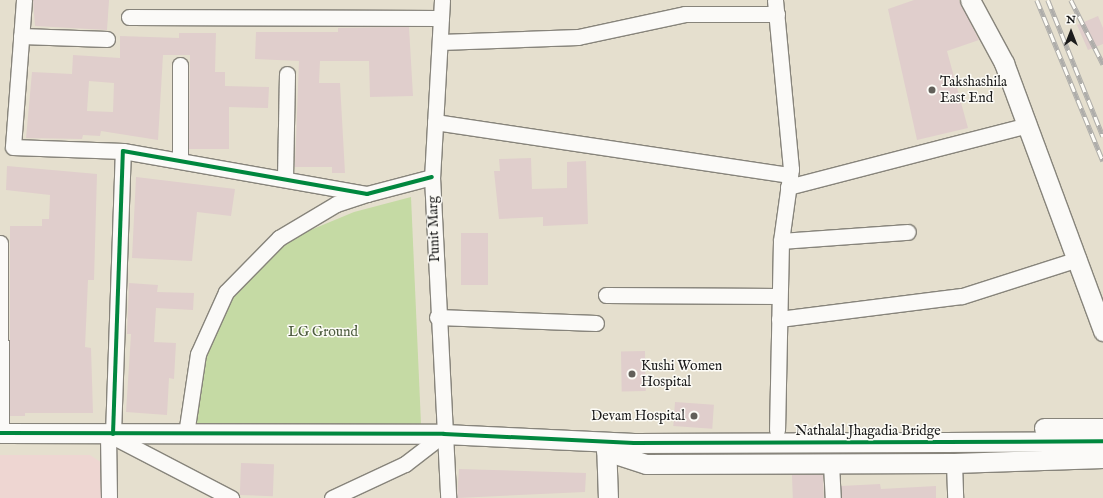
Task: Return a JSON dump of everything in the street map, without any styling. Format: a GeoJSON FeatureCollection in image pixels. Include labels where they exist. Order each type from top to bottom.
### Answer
{"type":"FeatureCollection","features":[{"type":"Feature","properties":{"kind":"street"},"geometry":{"type":"LineString","coordinates":[[24,0],[22,36],[7,147],[123,150],[180,159],[367,194]]}},
{"type":"Feature","properties":{"kind":"street","name":"Punit Marg"},"geometry":{"type":"LineString","coordinates":[[442,0],[432,177],[437,317],[448,498]]}},
{"type":"Feature","properties":{"kind":"street"},"geometry":{"type":"LineString","coordinates":[[970,0],[1004,63],[1078,259],[1103,331]]}},
{"type":"Feature","properties":{"kind":"street"},"geometry":{"type":"LineString","coordinates":[[440,42],[578,37],[685,14],[776,7],[789,181],[781,241],[776,430]]}},
{"type":"Feature","properties":{"kind":"street"},"geometry":{"type":"LineString","coordinates":[[129,17],[441,18]]}},
{"type":"Feature","properties":{"kind":"street"},"geometry":{"type":"LineString","coordinates":[[22,36],[107,39]]}},
{"type":"Feature","properties":{"kind":"street"},"geometry":{"type":"LineString","coordinates":[[180,65],[180,159]]}},
{"type":"Feature","properties":{"kind":"street"},"geometry":{"type":"LineString","coordinates":[[285,178],[287,74]]}},
{"type":"Feature","properties":{"kind":"street"},"geometry":{"type":"LineString","coordinates":[[435,122],[789,181],[1028,125]]}},
{"type":"Feature","properties":{"kind":"street"},"geometry":{"type":"LineString","coordinates":[[109,498],[110,434],[123,150]]}},
{"type":"Feature","properties":{"kind":"street"},"geometry":{"type":"LineString","coordinates":[[186,434],[198,354],[226,292],[279,238],[336,204],[367,194],[432,177]]}},
{"type":"Feature","properties":{"kind":"street"},"geometry":{"type":"LineString","coordinates":[[781,241],[908,232]]}},
{"type":"Feature","properties":{"kind":"street"},"geometry":{"type":"LineString","coordinates":[[0,243],[1,433],[444,434],[634,447]]}},
{"type":"Feature","properties":{"kind":"street"},"geometry":{"type":"LineString","coordinates":[[779,319],[962,296],[1078,259]]}},
{"type":"Feature","properties":{"kind":"street"},"geometry":{"type":"LineString","coordinates":[[606,295],[779,296]]}},
{"type":"Feature","properties":{"kind":"street"},"geometry":{"type":"LineString","coordinates":[[437,317],[596,323]]}},
{"type":"Feature","properties":{"kind":"street"},"geometry":{"type":"LineString","coordinates":[[606,446],[648,430],[1103,428]]}},
{"type":"Feature","properties":{"kind":"street"},"geometry":{"type":"LineString","coordinates":[[110,434],[232,498]]}},
{"type":"Feature","properties":{"kind":"street"},"geometry":{"type":"LineString","coordinates":[[332,498],[405,464],[444,434]]}},
{"type":"Feature","properties":{"kind":"street","name":"Nathalal Jhagadia Bridge"},"geometry":{"type":"LineString","coordinates":[[634,447],[1103,441]]}},
{"type":"Feature","properties":{"kind":"street"},"geometry":{"type":"LineString","coordinates":[[606,446],[646,464],[954,463],[1103,458]]}},
{"type":"Feature","properties":{"kind":"street"},"geometry":{"type":"LineString","coordinates":[[606,446],[608,498]]}},
{"type":"Feature","properties":{"kind":"street","name":"Nathalal Jhagadia Bridge"},"geometry":{"type":"LineString","coordinates":[[634,447],[1103,450]]}},
{"type":"Feature","properties":{"kind":"street"},"geometry":{"type":"LineString","coordinates":[[954,463],[955,498]]}},
{"type":"Feature","properties":{"kind":"street"},"geometry":{"type":"LineString","coordinates":[[831,464],[832,498]]}},
{"type":"Feature","properties":{"kind":"shaded area"},"geometry":{"type":"Polygon","coordinates":[[[0,455],[90,455],[102,463],[102,498],[0,498],[0,455]]]}},
{"type":"Feature","properties":{"kind":"green space","name":"LG Ground"},"geometry":{"type":"Polygon","coordinates":[[[411,197],[421,424],[194,424],[204,354],[229,299],[276,251],[301,234],[354,212],[411,197]]]}},
{"type":"Feature","properties":{"kind":"building"},"geometry":{"type":"Polygon","coordinates":[[[33,0],[109,0],[107,30],[35,26],[33,0]]]}},
{"type":"Feature","properties":{"kind":"building","name":"Takshashila East End"},"geometry":{"type":"Polygon","coordinates":[[[914,0],[959,0],[979,40],[947,51],[968,128],[917,140],[888,9],[914,0]]]}},
{"type":"Feature","properties":{"kind":"building"},"geometry":{"type":"Polygon","coordinates":[[[1098,16],[1103,28],[1103,44],[1088,50],[1077,25],[1098,16]]]}},
{"type":"Feature","properties":{"kind":"building"},"geometry":{"type":"Polygon","coordinates":[[[409,27],[413,96],[370,97],[369,61],[320,61],[319,83],[340,83],[345,173],[332,173],[332,167],[295,167],[299,61],[255,59],[256,32],[338,32],[338,28],[409,27]]]}},
{"type":"Feature","properties":{"kind":"building"},"geometry":{"type":"Polygon","coordinates":[[[179,33],[216,33],[215,72],[225,72],[225,86],[269,87],[268,108],[229,107],[229,149],[189,149],[190,55],[163,55],[158,140],[101,131],[100,136],[83,135],[82,139],[26,138],[32,72],[72,74],[73,55],[120,58],[120,36],[179,38],[179,33]],[[89,81],[87,111],[113,112],[114,83],[89,81]]]}},
{"type":"Feature","properties":{"kind":"building"},"geometry":{"type":"Polygon","coordinates":[[[531,158],[532,189],[567,188],[567,162],[586,161],[588,224],[543,226],[543,217],[499,219],[494,171],[500,171],[499,159],[531,158]]]}},
{"type":"Feature","properties":{"kind":"building"},"geometry":{"type":"Polygon","coordinates":[[[7,166],[97,174],[94,280],[88,280],[85,347],[91,348],[93,413],[25,413],[25,416],[10,416],[10,226],[42,226],[42,219],[49,219],[50,195],[6,190],[7,166]]]}},
{"type":"Feature","properties":{"kind":"building"},"geometry":{"type":"Polygon","coordinates":[[[136,177],[235,189],[231,216],[197,212],[192,261],[132,258],[136,177]]]}},
{"type":"Feature","properties":{"kind":"building"},"geometry":{"type":"Polygon","coordinates":[[[461,233],[488,233],[488,285],[461,285],[461,233]]]}},
{"type":"Feature","properties":{"kind":"building"},"geometry":{"type":"Polygon","coordinates":[[[129,283],[158,285],[157,292],[194,293],[193,310],[156,308],[154,342],[176,343],[174,379],[169,378],[167,415],[126,412],[131,334],[127,334],[129,283]]]}},
{"type":"Feature","properties":{"kind":"building"},"geometry":{"type":"Polygon","coordinates":[[[621,351],[645,351],[646,391],[622,391],[621,351]]]}},
{"type":"Feature","properties":{"kind":"building"},"geometry":{"type":"Polygon","coordinates":[[[675,402],[714,405],[712,429],[673,426],[675,402]]]}},
{"type":"Feature","properties":{"kind":"building"},"geometry":{"type":"Polygon","coordinates":[[[241,463],[274,464],[273,496],[240,495],[241,463]]]}},
{"type":"Feature","properties":{"kind":"building"},"geometry":{"type":"Polygon","coordinates":[[[459,469],[586,473],[585,492],[457,498],[459,469]]]}},
{"type":"Feature","properties":{"kind":"building"},"geometry":{"type":"Polygon","coordinates":[[[823,474],[824,498],[793,498],[792,475],[823,474]]]}},
{"type":"Feature","properties":{"kind":"building"},"geometry":{"type":"Polygon","coordinates":[[[880,484],[881,489],[936,486],[936,498],[842,498],[841,486],[880,484]]]}},
{"type":"Feature","properties":{"kind":"railway"},"geometry":{"type":"LineString","coordinates":[[1037,0],[1103,161]]}},
{"type":"Feature","properties":{"kind":"railway"},"geometry":{"type":"LineString","coordinates":[[1048,0],[1103,136]]}},
{"type":"Feature","properties":{"kind":"railway"},"geometry":{"type":"LineString","coordinates":[[1071,0],[1103,64]]}},
{"type":"Feature","properties":{"kind":"cycle path"},"geometry":{"type":"LineString","coordinates":[[113,434],[123,151],[367,194],[432,177]]}},
{"type":"Feature","properties":{"kind":"cycle path"},"geometry":{"type":"LineString","coordinates":[[0,433],[444,434],[634,443],[1103,441]]}},
{"type":"Feature","properties":{"kind":"place","name":"Takshashila East End"},"geometry":{"type":"Point","coordinates":[932,90]}},
{"type":"Feature","properties":{"kind":"place","name":"Kushi Women Hospital"},"geometry":{"type":"Point","coordinates":[632,374]}},
{"type":"Feature","properties":{"kind":"place","name":"Devam Hospital"},"geometry":{"type":"Point","coordinates":[694,416]}}]}
